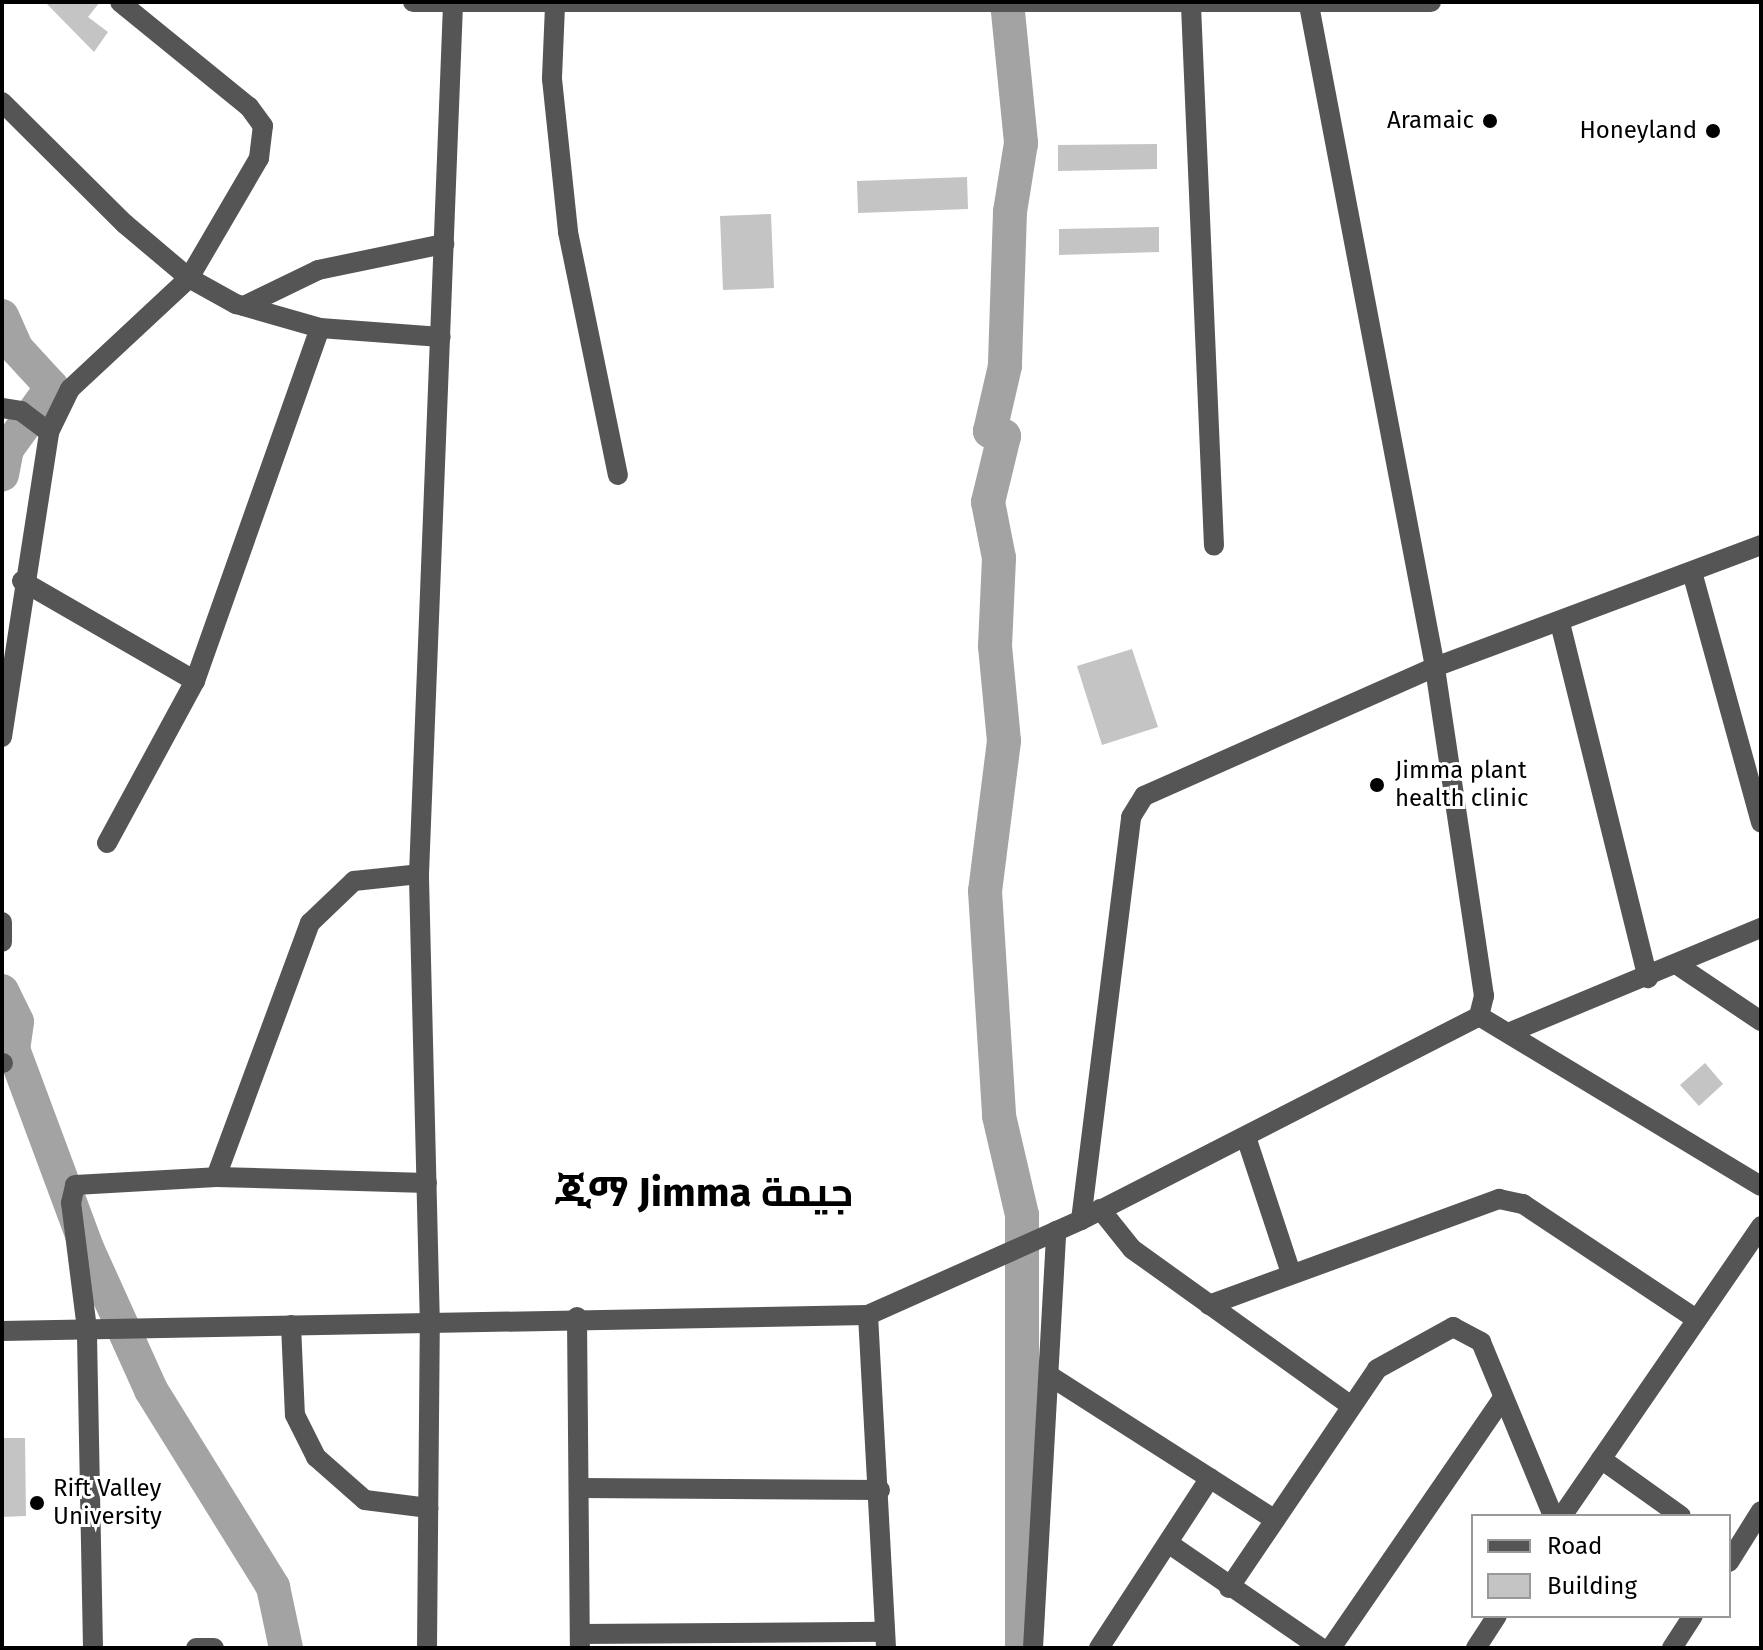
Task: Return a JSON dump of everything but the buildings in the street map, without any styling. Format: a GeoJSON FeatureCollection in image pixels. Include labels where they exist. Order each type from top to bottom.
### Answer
{"type":"FeatureCollection","features":[{"type":"Feature","properties":{"kind":"street"},"geometry":{"type":"LineString","coordinates":[[2,737],[22,581],[49,432],[90,367],[189,278],[259,158],[263,126],[120,2]]}},
{"type":"Feature","properties":{"kind":"street"},"geometry":{"type":"LineString","coordinates":[[418,3],[453,6],[1191,6],[1431,2]]}},
{"type":"Feature","properties":{"kind":"street"},"geometry":{"type":"LineString","coordinates":[[2,1331],[291,1325],[430,1328],[577,1317],[868,1315],[1081,1220],[1479,1016],[1484,996],[1435,667],[1309,5]]}},
{"type":"Feature","properties":{"kind":"street"},"geometry":{"type":"LineString","coordinates":[[427,1648],[430,1328],[419,874],[453,6]]}},
{"type":"Feature","properties":{"kind":"street"},"geometry":{"type":"LineString","coordinates":[[555,6],[552,79],[568,232],[618,475]]}},
{"type":"Feature","properties":{"kind":"street"},"geometry":{"type":"LineString","coordinates":[[1191,6],[1214,546]]}},
{"type":"Feature","properties":{"kind":"street"},"geometry":{"type":"LineString","coordinates":[[2,102],[189,278],[244,306],[320,328],[441,337]]}},
{"type":"Feature","properties":{"kind":"street"},"geometry":{"type":"LineString","coordinates":[[244,306],[318,270],[444,244]]}},
{"type":"Feature","properties":{"kind":"street"},"geometry":{"type":"LineString","coordinates":[[107,843],[195,681],[320,328]]}},
{"type":"Feature","properties":{"kind":"street"},"geometry":{"type":"LineString","coordinates":[[2,408],[21,411],[49,432]]}},
{"type":"Feature","properties":{"kind":"street"},"geometry":{"type":"LineString","coordinates":[[1081,1220],[1136,806],[1237,753],[1435,667],[1560,623],[1761,545]]}},
{"type":"Feature","properties":{"kind":"street"},"geometry":{"type":"LineString","coordinates":[[1692,572],[1761,823]]}},
{"type":"Feature","properties":{"kind":"street"},"geometry":{"type":"LineString","coordinates":[[22,581],[195,681]]}},
{"type":"Feature","properties":{"kind":"street"},"geometry":{"type":"LineString","coordinates":[[1560,623],[1648,978]]}},
{"type":"Feature","properties":{"kind":"street"},"geometry":{"type":"LineString","coordinates":[[216,1177],[310,923],[354,881],[419,874]]}},
{"type":"Feature","properties":{"kind":"street"},"geometry":{"type":"LineString","coordinates":[[2,922],[2,942]]}},
{"type":"Feature","properties":{"kind":"street"},"geometry":{"type":"LineString","coordinates":[[1513,1031],[1679,966],[1761,928]]}},
{"type":"Feature","properties":{"kind":"street"},"geometry":{"type":"LineString","coordinates":[[1679,966],[1761,1021]]}},
{"type":"Feature","properties":{"kind":"street"},"geometry":{"type":"LineString","coordinates":[[1479,1016],[1513,1031],[1761,1186]]}},
{"type":"Feature","properties":{"kind":"street"},"geometry":{"type":"LineString","coordinates":[[1246,1137],[1291,1273]]}},
{"type":"Feature","properties":{"kind":"street"},"geometry":{"type":"LineString","coordinates":[[93,1648],[87,1329],[72,1197],[87,1179],[216,1177],[427,1183]]}},
{"type":"Feature","properties":{"kind":"street"},"geometry":{"type":"LineString","coordinates":[[1209,1305],[1460,1209],[1512,1200],[1696,1319]]}},
{"type":"Feature","properties":{"kind":"street"},"geometry":{"type":"LineString","coordinates":[[1100,1209],[1132,1249],[1351,1406]]}},
{"type":"Feature","properties":{"kind":"street"},"geometry":{"type":"LineString","coordinates":[[1563,1514],[1761,1226]]}},
{"type":"Feature","properties":{"kind":"street"},"geometry":{"type":"LineString","coordinates":[[1033,1648],[1050,1376],[1046,1235]]}},
{"type":"Feature","properties":{"kind":"street"},"geometry":{"type":"LineString","coordinates":[[577,1317],[580,1641],[885,1640],[880,1490],[868,1315]]}},
{"type":"Feature","properties":{"kind":"street"},"geometry":{"type":"LineString","coordinates":[[291,1325],[295,1415],[316,1457],[365,1500],[428,1508]]}},
{"type":"Feature","properties":{"kind":"street"},"geometry":{"type":"LineString","coordinates":[[1229,1588],[1351,1406],[1400,1351],[1453,1327],[1481,1342],[1552,1514]]}},
{"type":"Feature","properties":{"kind":"street"},"geometry":{"type":"LineString","coordinates":[[1050,1376],[1275,1520]]}},
{"type":"Feature","properties":{"kind":"street"},"geometry":{"type":"LineString","coordinates":[[1331,1648],[1503,1398]]}},
{"type":"Feature","properties":{"kind":"street"},"geometry":{"type":"LineString","coordinates":[[1601,1459],[1678,1514]]}},
{"type":"Feature","properties":{"kind":"street"},"geometry":{"type":"LineString","coordinates":[[1099,1648],[1210,1478]]}},
{"type":"Feature","properties":{"kind":"street"},"geometry":{"type":"LineString","coordinates":[[580,1488],[880,1490]]}},
{"type":"Feature","properties":{"kind":"street"},"geometry":{"type":"LineString","coordinates":[[1731,1555],[1761,1511]]}},
{"type":"Feature","properties":{"kind":"street"},"geometry":{"type":"LineString","coordinates":[[1168,1543],[1229,1588],[1321,1648]]}},
{"type":"Feature","properties":{"kind":"street"},"geometry":{"type":"LineString","coordinates":[[1476,1648],[1496,1618]]}},
{"type":"Feature","properties":{"kind":"street"},"geometry":{"type":"LineString","coordinates":[[1672,1648],[1692,1618]]}},
{"type":"Feature","properties":{"kind":"street"},"geometry":{"type":"LineString","coordinates":[[196,1648],[214,1648]]}},
{"type":"Feature","properties":{"kind":"waterway"},"geometry":{"type":"LineString","coordinates":[[1007,2],[1021,143],[1010,212],[1005,366],[990,431],[1004,436],[988,502],[999,558],[995,646],[1004,741],[985,891],[999,1116],[1022,1215],[1022,1648]]}},
{"type":"Feature","properties":{"kind":"waterway"},"geometry":{"type":"LineString","coordinates":[[2,316],[16,348],[52,387],[7,449],[2,475]]}},
{"type":"Feature","properties":{"kind":"waterway"},"geometry":{"type":"LineString","coordinates":[[2,991],[17,1022],[13,1049],[87,1248],[151,1390],[273,1587],[286,1648]]}},
{"type":"Feature","properties":{"kind":"place","name":"Aramaic"},"geometry":{"type":"Point","coordinates":[1490,121]}},
{"type":"Feature","properties":{"kind":"place","name":"Honeyland"},"geometry":{"type":"Point","coordinates":[1713,131]}},
{"type":"Feature","properties":{"kind":"place","name":"Jimma plant health clinic"},"geometry":{"type":"Point","coordinates":[1377,785]}},
{"type":"Feature","properties":{"kind":"place","name":"Rift Valley University"},"geometry":{"type":"Point","coordinates":[37,1503]}},
{"type":"Feature","properties":{"kind":"district","name":"ጂማ Jimma جيمة"},"geometry":{"type":"Point","coordinates":[704,1193]}}]}
